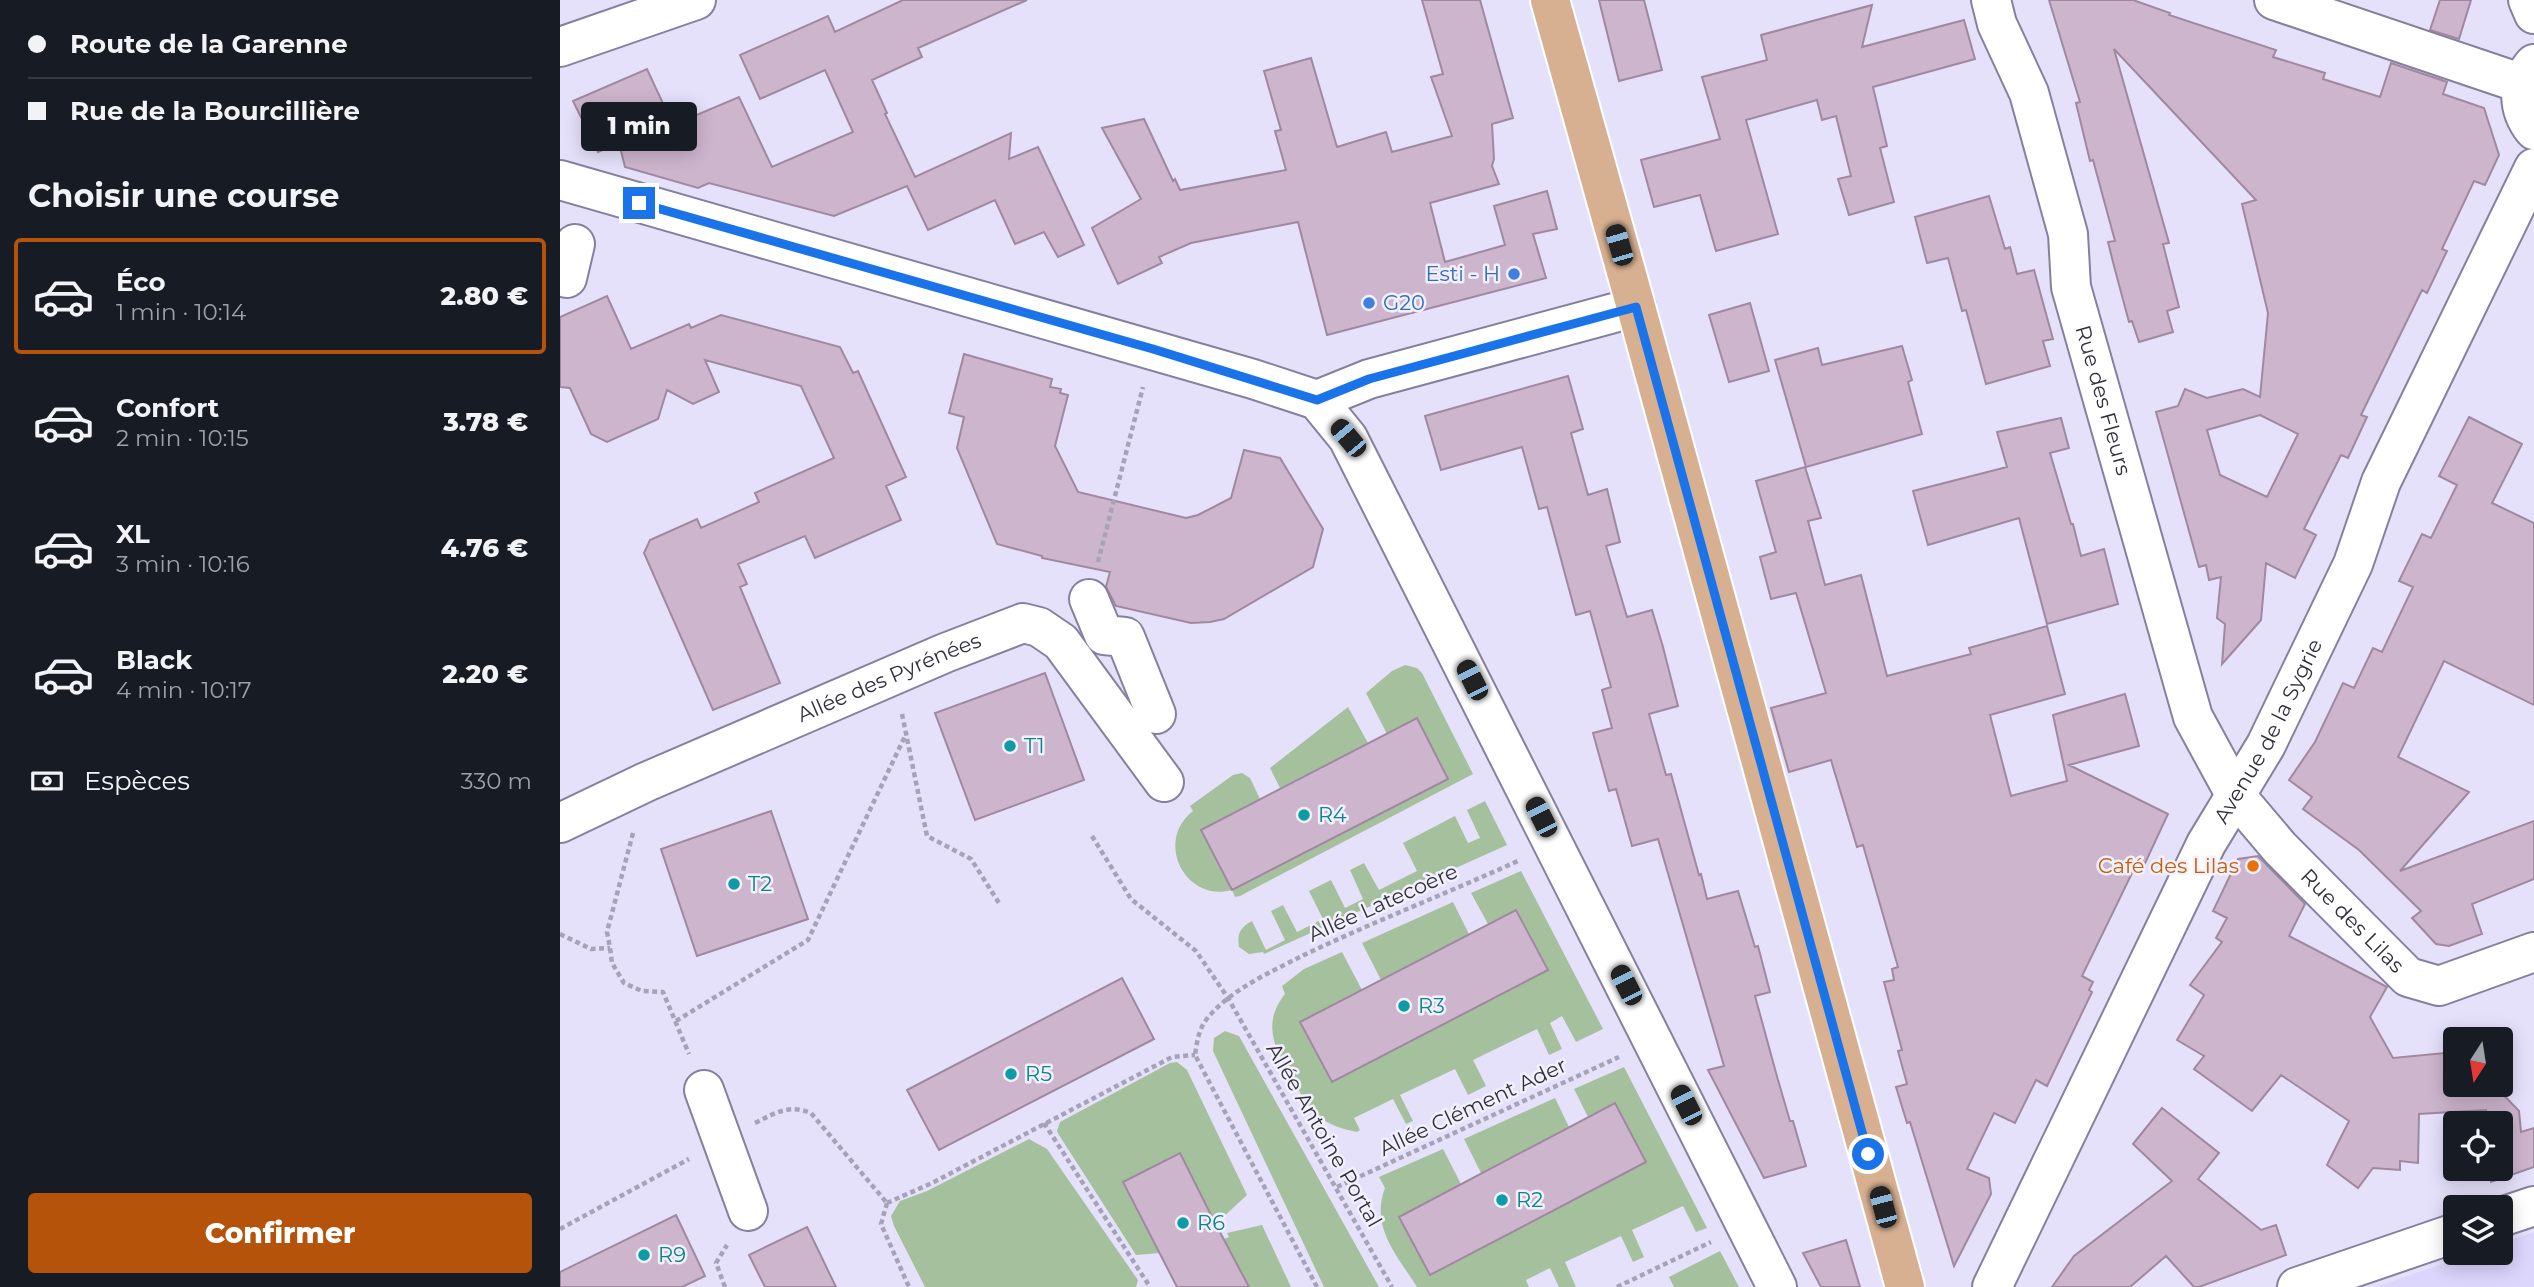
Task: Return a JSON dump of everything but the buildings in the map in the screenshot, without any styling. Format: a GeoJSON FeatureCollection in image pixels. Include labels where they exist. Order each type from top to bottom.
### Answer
{"type":"FeatureCollection","features":[{"type":"Feature","properties":{"kind":"main road"},"geometry":{"type":"LineString","coordinates":[[1550,0],[1905,1287]]}},
{"type":"Feature","properties":{"kind":"street"},"geometry":{"type":"LineString","coordinates":[[560,47],[696,0]]}},
{"type":"Feature","properties":{"kind":"street","name":"Rue des Fleurs"},"geometry":{"type":"LineString","coordinates":[[1991,0],[1997,24],[2033,106],[2068,234],[2071,286],[2193,717],[2236,796]]}},
{"type":"Feature","properties":{"kind":"street"},"geometry":{"type":"LineString","coordinates":[[2274,0],[2528,74],[2521,97],[2523,110],[2534,130]]}},
{"type":"Feature","properties":{"kind":"street"},"geometry":{"type":"LineString","coordinates":[[2528,0],[2534,14]]}},
{"type":"Feature","properties":{"kind":"street","name":"Avenue de la Sygrie"},"geometry":{"type":"LineString","coordinates":[[1992,1287],[2206,844],[2266,745],[2353,564],[2381,482],[2534,168]]}},
{"type":"Feature","properties":{"kind":"street"},"geometry":{"type":"LineString","coordinates":[[560,180],[1153,349],[1317,400],[1348,438],[1777,1287]]}},
{"type":"Feature","properties":{"kind":"street"},"geometry":{"type":"LineString","coordinates":[[1317,400],[1369,379],[1636,307]]}},
{"type":"Feature","properties":{"kind":"street"},"geometry":{"type":"LineString","coordinates":[[1088,599],[1104,635],[1125,637],[1156,714]]}},
{"type":"Feature","properties":{"kind":"street","name":"Allée des Pyrénées"},"geometry":{"type":"LineString","coordinates":[[560,824],[646,782],[882,680],[1023,623],[1040,627],[1061,642],[1164,782]]}},
{"type":"Feature","properties":{"kind":"street","name":"Rue des Lilas"},"geometry":{"type":"LineString","coordinates":[[2236,796],[2280,848],[2408,977],[2439,986],[2534,952]]}},
{"type":"Feature","properties":{"kind":"street"},"geometry":{"type":"LineString","coordinates":[[704,1090],[748,1211]]}},
{"type":"Feature","properties":{"kind":"street"},"geometry":{"type":"LineString","coordinates":[[2513,1213],[2534,1206]]}},
{"type":"Feature","properties":{"kind":"street"},"geometry":{"type":"LineString","coordinates":[[2297,1287],[2443,1237]]}},
{"type":"Feature","properties":{"kind":"path"},"geometry":{"type":"LineString","coordinates":[[1088,599],[1153,349]]}},
{"type":"Feature","properties":{"kind":"path"},"geometry":{"type":"LineString","coordinates":[[882,680],[904,718],[927,836],[971,859],[999,903]]}},
{"type":"Feature","properties":{"kind":"path"},"geometry":{"type":"LineString","coordinates":[[676,1021],[808,940],[906,732]]}},
{"type":"Feature","properties":{"kind":"path"},"geometry":{"type":"LineString","coordinates":[[646,782],[607,932],[612,962],[624,982],[642,991],[663,992],[704,1090]]}},
{"type":"Feature","properties":{"kind":"path","name":"Allée Antoine Portal"},"geometry":{"type":"LineString","coordinates":[[1092,836],[1131,899],[1196,951],[1228,998],[1392,1287]]}},
{"type":"Feature","properties":{"kind":"path","name":"Allée Latecoère"},"geometry":{"type":"LineString","coordinates":[[1228,998],[1297,959],[1516,862],[1553,840]]}},
{"type":"Feature","properties":{"kind":"path"},"geometry":{"type":"LineString","coordinates":[[560,934],[591,948],[610,948]]}},
{"type":"Feature","properties":{"kind":"path"},"geometry":{"type":"LineString","coordinates":[[1228,998],[1206,1020],[1198,1037],[1195,1055],[1317,1287]]}},
{"type":"Feature","properties":{"kind":"path"},"geometry":{"type":"LineString","coordinates":[[909,1287],[881,1224],[887,1203],[932,1183],[1172,1057],[1195,1055]]}},
{"type":"Feature","properties":{"kind":"path","name":"Allée Clément Ader"},"geometry":{"type":"LineString","coordinates":[[1337,1187],[1623,1055]]}},
{"type":"Feature","properties":{"kind":"path"},"geometry":{"type":"LineString","coordinates":[[1044,1123],[1150,1287]]}},
{"type":"Feature","properties":{"kind":"path"},"geometry":{"type":"LineString","coordinates":[[725,1287],[716,1263],[748,1211]]}},
{"type":"Feature","properties":{"kind":"path"},"geometry":{"type":"LineString","coordinates":[[1617,1287],[1746,1226]]}},
{"type":"Feature","properties":{"kind":"shaded area"},"geometry":{"type":"Polygon","coordinates":[[[2534,1232],[2534,1287],[2376,1287],[2443,1264],[2513,1265],[2513,1239],[2534,1232]]]}},
{"type":"Feature","properties":{"kind":"green space"},"geometry":{"type":"Polygon","coordinates":[[[1405,665],[1417,668],[1422,673],[1473,774],[1240,896],[1235,897],[1232,890],[1215,892],[1189,879],[1180,867],[1176,838],[1182,824],[1193,811],[1190,806],[1233,775],[1242,773],[1250,778],[1260,799],[1201,830],[1232,889],[1387,734],[1366,693],[1392,671],[1405,665]]]}},
{"type":"Feature","properties":{"kind":"green space"},"geometry":{"type":"Polygon","coordinates":[[[1348,707],[1368,743],[1280,788],[1270,768],[1348,707]]]}},
{"type":"Feature","properties":{"kind":"green space"},"geometry":{"type":"Polygon","coordinates":[[[1485,801],[1507,845],[1264,954],[1249,954],[1239,947],[1240,931],[1252,921],[1266,950],[1285,940],[1271,911],[1283,905],[1297,932],[1323,919],[1309,891],[1331,880],[1345,908],[1363,899],[1350,870],[1364,863],[1379,890],[1417,871],[1403,843],[1455,816],[1468,843],[1480,838],[1467,810],[1485,801]]]}},
{"type":"Feature","properties":{"kind":"green space"},"geometry":{"type":"Polygon","coordinates":[[[1521,871],[1603,1029],[1576,1042],[1562,1016],[1550,1023],[1562,1049],[1549,1055],[1537,1029],[1473,1060],[1486,1086],[1468,1095],[1455,1069],[1400,1095],[1413,1121],[1406,1124],[1393,1099],[1354,1118],[1360,1130],[1357,1132],[1336,1126],[1317,1115],[1307,1105],[1274,1040],[1273,1018],[1285,994],[1282,986],[1304,969],[1342,952],[1362,990],[1300,1023],[1332,1082],[1548,970],[1517,910],[1488,924],[1471,893],[1521,871]]]}},
{"type":"Feature","properties":{"kind":"green space"},"geometry":{"type":"Polygon","coordinates":[[[1453,902],[1469,934],[1381,980],[1362,943],[1453,902]]]}},
{"type":"Feature","properties":{"kind":"green space"},"geometry":{"type":"Polygon","coordinates":[[[1225,1031],[1239,1036],[1379,1287],[1324,1287],[1213,1051],[1214,1038],[1225,1031]]]}},
{"type":"Feature","properties":{"kind":"green space"},"geometry":{"type":"Polygon","coordinates":[[[1177,1062],[1187,1070],[1247,1195],[1220,1220],[1218,1216],[1213,1219],[1179,1153],[1123,1182],[1159,1253],[1136,1255],[1057,1131],[1060,1122],[1170,1063],[1177,1062]]]}},
{"type":"Feature","properties":{"kind":"green space"},"geometry":{"type":"Polygon","coordinates":[[[1624,1067],[1707,1228],[1696,1232],[1683,1206],[1632,1230],[1644,1257],[1633,1262],[1621,1236],[1565,1262],[1576,1287],[1559,1287],[1550,1268],[1526,1280],[1529,1287],[1417,1287],[1394,1252],[1383,1228],[1381,1202],[1385,1188],[1379,1177],[1443,1149],[1461,1184],[1399,1217],[1431,1275],[1646,1162],[1616,1103],[1588,1117],[1574,1089],[1624,1067]]]}},
{"type":"Feature","properties":{"kind":"green space"},"geometry":{"type":"Polygon","coordinates":[[[1555,1098],[1569,1127],[1481,1173],[1464,1139],[1555,1098]]]}},
{"type":"Feature","properties":{"kind":"green space"},"geometry":{"type":"Polygon","coordinates":[[[1029,1139],[1047,1149],[1138,1280],[1136,1287],[925,1287],[891,1216],[900,1201],[927,1191],[1029,1139]]]}},
{"type":"Feature","properties":{"kind":"green space"},"geometry":{"type":"Polygon","coordinates":[[[1262,1225],[1291,1287],[1249,1287],[1224,1239],[1229,1237],[1227,1233],[1262,1225]]]}},
{"type":"Feature","properties":{"kind":"green space"},"geometry":{"type":"Polygon","coordinates":[[[1720,1251],[1739,1287],[1674,1287],[1669,1277],[1720,1251]]]}},
{"type":"Feature","properties":{"kind":"place","name":"Esti - H"},"geometry":{"type":"Point","coordinates":[1514,274]}},
{"type":"Feature","properties":{"kind":"place","name":"G20"},"geometry":{"type":"Point","coordinates":[1369,303]}},
{"type":"Feature","properties":{"kind":"place","name":"T1"},"geometry":{"type":"Point","coordinates":[1010,746]}},
{"type":"Feature","properties":{"kind":"place","name":"R4"},"geometry":{"type":"Point","coordinates":[1304,815]}},
{"type":"Feature","properties":{"kind":"place","name":"Café des Lilas"},"geometry":{"type":"Point","coordinates":[2253,866]}},
{"type":"Feature","properties":{"kind":"place","name":"T2"},"geometry":{"type":"Point","coordinates":[734,884]}},
{"type":"Feature","properties":{"kind":"place","name":"R3"},"geometry":{"type":"Point","coordinates":[1404,1006]}},
{"type":"Feature","properties":{"kind":"place","name":"R5"},"geometry":{"type":"Point","coordinates":[1011,1074]}},
{"type":"Feature","properties":{"kind":"place","name":"R2"},"geometry":{"type":"Point","coordinates":[1502,1200]}},
{"type":"Feature","properties":{"kind":"place","name":"R6"},"geometry":{"type":"Point","coordinates":[1183,1223]}},
{"type":"Feature","properties":{"kind":"place","name":"R9"},"geometry":{"type":"Point","coordinates":[644,1255]}},
{"type":"Feature","properties":{"kind":"route"},"geometry":{"type":"LineString","coordinates":[[639,203],[1153,349],[1317,400],[1369,379],[1636,307],[1868,1154]]}}]}
